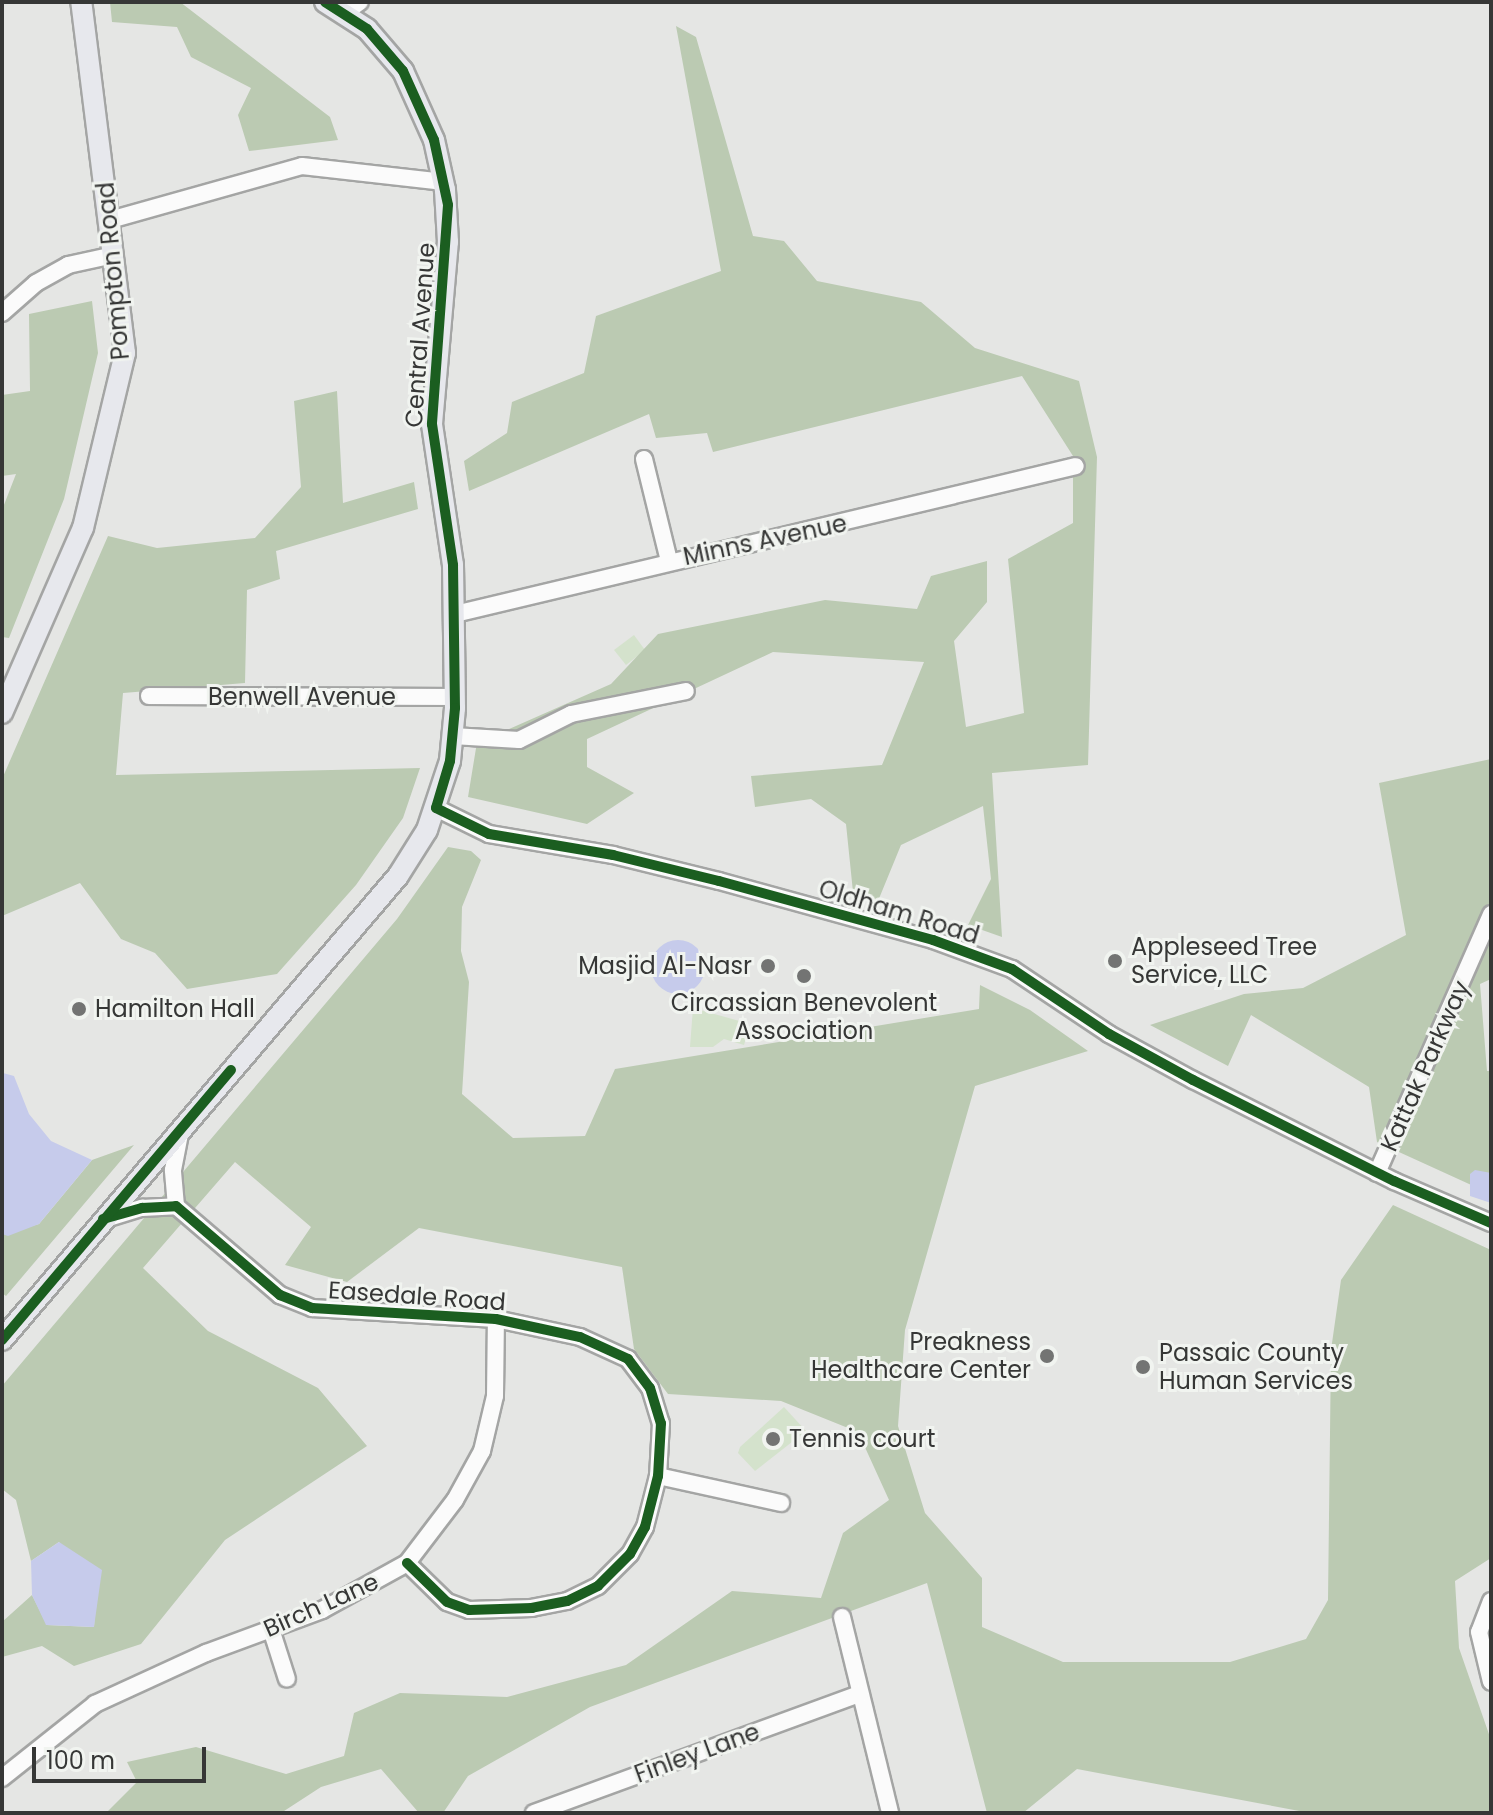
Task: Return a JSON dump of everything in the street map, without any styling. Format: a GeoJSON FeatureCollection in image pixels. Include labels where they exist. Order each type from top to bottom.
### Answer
{"type":"FeatureCollection","features":[{"type":"Feature","properties":{"kind":"main road","name":"Pompton Road"},"geometry":{"type":"LineString","coordinates":[[2,713],[83,528],[125,353],[81,2]]}},
{"type":"Feature","properties":{"kind":"main road","name":"Central Avenue"},"geometry":{"type":"LineString","coordinates":[[2,1340],[384,893],[414,852],[436,808],[453,736],[455,697],[451,542],[432,424],[448,242],[444,182],[434,140],[403,71],[353,7],[325,2]]}},
{"type":"Feature","properties":{"kind":"street"},"geometry":{"type":"LineString","coordinates":[[110,220],[302,166],[444,182]]}},
{"type":"Feature","properties":{"kind":"street"},"geometry":{"type":"LineString","coordinates":[[2,313],[36,283],[68,265],[114,255]]}},
{"type":"Feature","properties":{"kind":"street"},"geometry":{"type":"LineString","coordinates":[[644,459],[669,561]]}},
{"type":"Feature","properties":{"kind":"street","name":"Minns Avenue"},"geometry":{"type":"LineString","coordinates":[[455,614],[1076,466]]}},
{"type":"Feature","properties":{"kind":"street"},"geometry":{"type":"LineString","coordinates":[[453,736],[519,740],[571,714],[686,691]]}},
{"type":"Feature","properties":{"kind":"street","name":"Benwell Avenue"},"geometry":{"type":"LineString","coordinates":[[149,696],[455,697]]}},
{"type":"Feature","properties":{"kind":"street","name":"Oldham Road"},"geometry":{"type":"LineString","coordinates":[[436,808],[489,834],[613,855],[719,881],[933,940],[1012,969],[1109,1034],[1377,1173],[1491,1223]]}},
{"type":"Feature","properties":{"kind":"street","name":"Kattak Parkway"},"geometry":{"type":"LineString","coordinates":[[1377,1173],[1491,914]]}},
{"type":"Feature","properties":{"kind":"street"},"geometry":{"type":"LineString","coordinates":[[103,1219],[142,1208],[176,1206],[173,1170],[182,1127]]}},
{"type":"Feature","properties":{"kind":"street","name":"Easedale Road"},"geometry":{"type":"LineString","coordinates":[[176,1206],[280,1295],[312,1308],[496,1319],[580,1337],[628,1359],[650,1388],[661,1423],[658,1476],[645,1527],[630,1554],[598,1586],[567,1601],[469,1610],[447,1602],[407,1563]]}},
{"type":"Feature","properties":{"kind":"street","name":"Birch Lane"},"geometry":{"type":"LineString","coordinates":[[2,1778],[95,1704],[322,1610],[407,1563],[455,1500],[482,1451],[495,1396],[496,1319]]}},
{"type":"Feature","properties":{"kind":"street"},"geometry":{"type":"LineString","coordinates":[[658,1476],[781,1503]]}},
{"type":"Feature","properties":{"kind":"street"},"geometry":{"type":"LineString","coordinates":[[1491,1601],[1479,1632],[1491,1682]]}},
{"type":"Feature","properties":{"kind":"street"},"geometry":{"type":"LineString","coordinates":[[842,1617],[890,1813]]}},
{"type":"Feature","properties":{"kind":"street"},"geometry":{"type":"LineString","coordinates":[[271,1629],[287,1679]]}},
{"type":"Feature","properties":{"kind":"street","name":"Finley Lane"},"geometry":{"type":"LineString","coordinates":[[534,1813],[860,1694]]}},
{"type":"Feature","properties":{"kind":"green space"},"geometry":{"type":"Polygon","coordinates":[[[110,2],[180,2],[330,117],[338,140],[249,151],[238,115],[251,88],[191,57],[177,27],[112,22],[110,2]]]}},
{"type":"Feature","properties":{"kind":"green space"},"geometry":{"type":"Polygon","coordinates":[[[676,26],[696,37],[753,236],[784,241],[817,281],[921,302],[975,348],[1079,381],[1097,457],[1088,765],[992,773],[1002,937],[968,925],[991,879],[983,806],[901,845],[878,901],[853,892],[846,824],[811,799],[755,807],[751,776],[882,765],[924,662],[773,652],[587,739],[587,767],[634,793],[587,824],[468,797],[478,736],[491,737],[611,684],[658,634],[825,600],[917,609],[931,576],[987,561],[987,602],[954,641],[966,727],[1024,713],[1008,559],[1073,523],[1073,456],[1022,376],[713,452],[707,433],[656,438],[649,414],[469,491],[464,461],[507,433],[512,402],[584,373],[596,316],[721,271],[676,26]]]}},
{"type":"Feature","properties":{"kind":"green space"},"geometry":{"type":"Polygon","coordinates":[[[92,301],[98,353],[64,499],[9,638],[2,637],[2,510],[16,474],[2,476],[2,395],[30,391],[29,314],[92,301]]]}},
{"type":"Feature","properties":{"kind":"green space"},"geometry":{"type":"Polygon","coordinates":[[[337,391],[343,503],[414,482],[418,509],[276,551],[280,579],[247,590],[245,683],[123,693],[116,775],[420,768],[403,818],[356,885],[277,974],[187,989],[155,953],[121,939],[80,883],[2,916],[2,779],[108,536],[157,548],[255,538],[301,487],[294,401],[337,391]]]}},
{"type":"Feature","properties":{"kind":"green space"},"geometry":{"type":"Polygon","coordinates":[[[634,635],[645,650],[626,665],[614,650],[634,635]]]}},
{"type":"Feature","properties":{"kind":"green space"},"geometry":{"type":"Polygon","coordinates":[[[1491,759],[1491,979],[1480,984],[1487,1071],[1491,1071],[1491,1194],[1377,1142],[1369,1087],[1251,1015],[1228,1066],[1150,1025],[1244,994],[1303,988],[1406,935],[1379,783],[1491,759]]]}},
{"type":"Feature","properties":{"kind":"green space"},"geometry":{"type":"Polygon","coordinates":[[[448,847],[471,851],[481,860],[462,907],[461,951],[469,982],[462,1094],[513,1138],[585,1136],[615,1069],[979,1009],[980,985],[1030,1010],[1088,1051],[975,1086],[905,1330],[898,1426],[925,1513],[982,1578],[982,1627],[1063,1662],[1230,1662],[1306,1639],[1328,1600],[1331,1350],[1341,1280],[1393,1205],[1491,1250],[1491,1558],[1455,1581],[1459,1648],[1491,1740],[1491,1813],[1310,1813],[1077,1769],[1023,1813],[987,1813],[927,1583],[590,1707],[468,1776],[443,1813],[419,1813],[381,1769],[321,1787],[281,1813],[106,1813],[137,1782],[127,1762],[196,1747],[286,1774],[344,1756],[354,1713],[400,1693],[507,1697],[626,1665],[732,1591],[821,1598],[843,1533],[889,1500],[858,1432],[781,1401],[668,1394],[634,1349],[622,1267],[419,1228],[347,1282],[285,1265],[311,1227],[235,1162],[143,1268],[208,1331],[318,1388],[367,1446],[225,1540],[141,1644],[74,1666],[42,1646],[2,1657],[2,1622],[32,1595],[47,1625],[94,1627],[95,1608],[59,1542],[31,1561],[16,1500],[2,1489],[2,1386],[397,919],[448,847]]]}},
{"type":"Feature","properties":{"kind":"green space"},"geometry":{"type":"Polygon","coordinates":[[[693,1008],[743,1022],[748,1031],[744,1045],[724,1039],[713,1047],[690,1047],[693,1008]]]}},
{"type":"Feature","properties":{"kind":"green space"},"geometry":{"type":"Polygon","coordinates":[[[134,1145],[6,1296],[2,1293],[2,1234],[39,1224],[92,1160],[134,1145]]]}},
{"type":"Feature","properties":{"kind":"green space","name":"Tennis court"},"geometry":{"type":"Polygon","coordinates":[[[784,1407],[806,1431],[755,1471],[738,1453],[740,1447],[784,1407]]]}},
{"type":"Feature","properties":{"kind":"water"},"geometry":{"type":"Polygon","coordinates":[[[678,940],[697,948],[705,967],[697,986],[678,994],[659,986],[651,967],[659,948],[678,940]]]}},
{"type":"Feature","properties":{"kind":"water"},"geometry":{"type":"Polygon","coordinates":[[[3,1073],[14,1076],[29,1114],[51,1141],[92,1160],[39,1224],[8,1236],[2,1234],[3,1073]]]}},
{"type":"Feature","properties":{"kind":"water"},"geometry":{"type":"Polygon","coordinates":[[[1475,1170],[1491,1173],[1491,1203],[1470,1196],[1470,1174],[1475,1170]]]}},
{"type":"Feature","properties":{"kind":"water"},"geometry":{"type":"Polygon","coordinates":[[[59,1542],[102,1570],[94,1627],[46,1625],[32,1595],[31,1561],[59,1542]]]}},
{"type":"Feature","properties":{"kind":"cycle path"},"geometry":{"type":"LineString","coordinates":[[325,2],[367,29],[403,71],[434,140],[448,205],[432,424],[453,565],[455,708],[450,761],[436,808],[489,834],[613,855],[719,881],[933,940],[1012,969],[1109,1034],[1193,1080],[1394,1181],[1491,1223]]}},
{"type":"Feature","properties":{"kind":"cycle path"},"geometry":{"type":"LineString","coordinates":[[2,1340],[231,1070]]}},
{"type":"Feature","properties":{"kind":"cycle path"},"geometry":{"type":"LineString","coordinates":[[103,1219],[142,1208],[176,1206],[280,1295],[312,1308],[496,1319],[580,1337],[628,1359],[650,1388],[661,1423],[658,1476],[645,1527],[630,1554],[598,1586],[567,1601],[532,1608],[469,1610],[447,1602],[407,1563]]}},
{"type":"Feature","properties":{"kind":"place","name":"Appleseed Tree Service, LLC"},"geometry":{"type":"Point","coordinates":[1115,961]}},
{"type":"Feature","properties":{"kind":"place","name":"Masjid Al-Nasr"},"geometry":{"type":"Point","coordinates":[768,966]}},
{"type":"Feature","properties":{"kind":"place","name":"Circassian Benevolent Association"},"geometry":{"type":"Point","coordinates":[804,976]}},
{"type":"Feature","properties":{"kind":"place","name":"Hamilton Hall"},"geometry":{"type":"Point","coordinates":[79,1009]}},
{"type":"Feature","properties":{"kind":"place","name":"Preakness Healthcare Center"},"geometry":{"type":"Point","coordinates":[1047,1356]}},
{"type":"Feature","properties":{"kind":"place","name":"Passaic County Human Services"},"geometry":{"type":"Point","coordinates":[1143,1367]}},
{"type":"Feature","properties":{"kind":"place","name":"Tennis court"},"geometry":{"type":"Point","coordinates":[773,1439]}}]}
